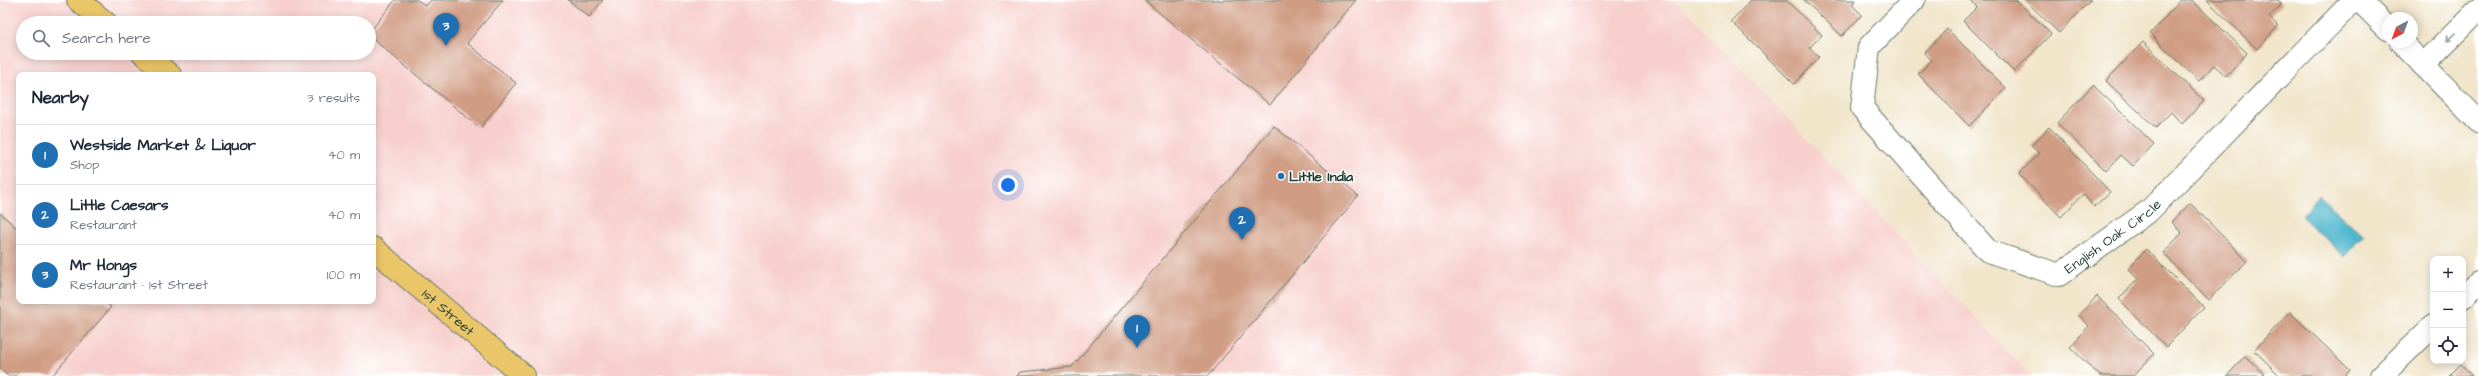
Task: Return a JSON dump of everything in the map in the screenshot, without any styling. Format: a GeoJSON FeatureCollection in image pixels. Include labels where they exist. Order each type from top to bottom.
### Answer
{"type":"FeatureCollection","features":[{"type":"Feature","properties":{"kind":"main road"},"geometry":{"type":"LineString","coordinates":[[78,0],[97,16]]}},
{"type":"Feature","properties":{"kind":"main road"},"geometry":{"type":"LineString","coordinates":[[152,60],[166,72]]}},
{"type":"Feature","properties":{"kind":"main road","name":"1st Street"},"geometry":{"type":"LineString","coordinates":[[376,251],[524,376]]}},
{"type":"Feature","properties":{"kind":"street","name":"English Oak Circle"},"geometry":{"type":"LineString","coordinates":[[1914,0],[1870,47],[1862,108],[1988,251],[2059,276],[2150,210],[2354,0]]}},
{"type":"Feature","properties":{"kind":"street"},"geometry":{"type":"LineString","coordinates":[[2359,0],[2382,23]]}},
{"type":"Feature","properties":{"kind":"street"},"geometry":{"type":"LineString","coordinates":[[2423,65],[2478,10]]}},
{"type":"Feature","properties":{"kind":"street"},"geometry":{"type":"LineString","coordinates":[[2407,48],[2478,121]]}},
{"type":"Feature","properties":{"kind":"street"},"geometry":{"type":"LineString","coordinates":[[2466,295],[2478,283]]}},
{"type":"Feature","properties":{"kind":"street"},"geometry":{"type":"LineString","coordinates":[[2381,376],[2431,328]]}},
{"type":"Feature","properties":{"kind":"shaded area"},"geometry":{"type":"Polygon","coordinates":[[[0,0],[1673,0],[1687,12],[2031,376],[0,376],[0,0]]]}},
{"type":"Feature","properties":{"kind":"water"},"geometry":{"type":"Polygon","coordinates":[[[2319,196],[2363,236],[2345,257],[2301,216],[2319,196]]]}},
{"type":"Feature","properties":{"kind":"building"},"geometry":{"type":"Polygon","coordinates":[[[395,0],[417,0],[426,6],[431,0],[503,0],[467,43],[516,83],[480,128],[376,42],[376,24],[395,0]]]}},
{"type":"Feature","properties":{"kind":"building"},"geometry":{"type":"Polygon","coordinates":[[[568,0],[603,0],[589,17],[568,0]]]}},
{"type":"Feature","properties":{"kind":"building"},"geometry":{"type":"Polygon","coordinates":[[[1144,0],[1356,0],[1270,105],[1144,0]]]}},
{"type":"Feature","properties":{"kind":"building"},"geometry":{"type":"Polygon","coordinates":[[[1751,0],[1786,0],[1822,35],[1809,48],[1819,57],[1794,84],[1731,21],[1751,0]]]}},
{"type":"Feature","properties":{"kind":"building"},"geometry":{"type":"Polygon","coordinates":[[[1804,0],[1856,0],[1852,5],[1862,15],[1842,36],[1804,0]]]}},
{"type":"Feature","properties":{"kind":"building"},"geometry":{"type":"Polygon","coordinates":[[[1970,0],[2016,0],[2051,34],[2014,72],[1963,21],[1977,7],[1970,0]]]}},
{"type":"Feature","properties":{"kind":"building"},"geometry":{"type":"Polygon","coordinates":[[[2025,0],[2091,0],[2059,33],[2025,0]]]}},
{"type":"Feature","properties":{"kind":"building"},"geometry":{"type":"Polygon","coordinates":[[[2181,0],[2192,0],[2247,53],[2226,76],[2214,65],[2199,81],[2150,34],[2181,0]]]}},
{"type":"Feature","properties":{"kind":"building"},"geometry":{"type":"Polygon","coordinates":[[[2207,0],[2278,0],[2282,4],[2269,17],[2278,26],[2257,49],[2207,0]]]}},
{"type":"Feature","properties":{"kind":"building"},"geometry":{"type":"Polygon","coordinates":[[[1947,29],[2006,88],[1969,126],[1918,74],[1932,60],[1924,53],[1947,29]]]}},
{"type":"Feature","properties":{"kind":"building"},"geometry":{"type":"Polygon","coordinates":[[[2143,42],[2204,101],[2182,124],[2171,112],[2156,128],[2106,81],[2143,42]]]}},
{"type":"Feature","properties":{"kind":"building"},"geometry":{"type":"Polygon","coordinates":[[[2093,85],[2154,144],[2133,166],[2121,155],[2106,171],[2057,123],[2093,85]]]}},
{"type":"Feature","properties":{"kind":"building"},"geometry":{"type":"Polygon","coordinates":[[[1274,126],[1358,196],[1208,376],[1017,376],[1020,372],[1072,367],[1274,126]]]}},
{"type":"Feature","properties":{"kind":"building"},"geometry":{"type":"Polygon","coordinates":[[[2049,127],[2110,192],[2094,207],[2083,194],[2061,217],[2019,174],[2039,153],[2031,146],[2049,127]]]}},
{"type":"Feature","properties":{"kind":"building"},"geometry":{"type":"Polygon","coordinates":[[[2190,203],[2247,261],[2209,300],[2163,253],[2182,233],[2172,222],[2190,203]]]}},
{"type":"Feature","properties":{"kind":"building"},"geometry":{"type":"Polygon","coordinates":[[[0,213],[16,227],[16,304],[107,304],[111,307],[52,376],[8,376],[0,369],[0,213]]]}},
{"type":"Feature","properties":{"kind":"building"},"geometry":{"type":"Polygon","coordinates":[[[2146,249],[2204,307],[2166,347],[2119,299],[2138,279],[2128,269],[2146,249]]]}},
{"type":"Feature","properties":{"kind":"building"},"geometry":{"type":"Polygon","coordinates":[[[2097,296],[2154,354],[2133,376],[2100,376],[2070,347],[2089,326],[2079,315],[2097,296]]]}},
{"type":"Feature","properties":{"kind":"building"},"geometry":{"type":"Polygon","coordinates":[[[2290,312],[2350,370],[2345,376],[2280,376],[2254,350],[2290,312]]]}},
{"type":"Feature","properties":{"kind":"building"},"geometry":{"type":"Polygon","coordinates":[[[2245,356],[2266,376],[2227,376],[2245,356]]]}},
{"type":"Feature","properties":{"kind":"building"},"geometry":{"type":"Polygon","coordinates":[[[2461,364],[2472,376],[2449,376],[2461,364]]]}},
{"type":"Feature","properties":{"kind":"place","name":"Mr Hongs"},"geometry":{"type":"Point","coordinates":[446,46]}},
{"type":"Feature","properties":{"kind":"place","name":"Little India"},"geometry":{"type":"Point","coordinates":[1281,176]}},
{"type":"Feature","properties":{"kind":"place","name":"Little Caesars"},"geometry":{"type":"Point","coordinates":[1242,240]}},
{"type":"Feature","properties":{"kind":"place","name":"Westside Market & Liquor"},"geometry":{"type":"Point","coordinates":[1137,348]}}]}
